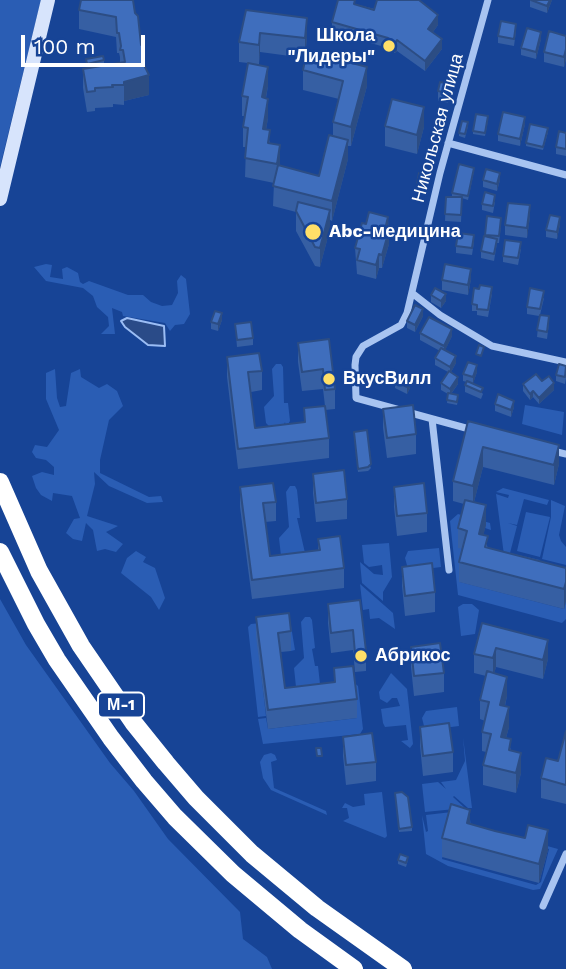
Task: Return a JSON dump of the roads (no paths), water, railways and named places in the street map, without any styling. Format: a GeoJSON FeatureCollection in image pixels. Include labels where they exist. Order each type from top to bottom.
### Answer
{"type":"FeatureCollection","features":[{"type":"Feature","properties":{"kind":"highway","name":"М-1"},"geometry":{"type":"LineString","coordinates":[[0,481],[60,610],[133,722],[204,806],[252,854],[350,933],[403,969]]}},
{"type":"Feature","properties":{"kind":"highway","name":"М-1"},"geometry":{"type":"LineString","coordinates":[[0,552],[30,614],[57,660],[144,781],[192,834],[277,912],[354,969]]}},
{"type":"Feature","properties":{"kind":"street"},"geometry":{"type":"LineString","coordinates":[[0,199],[48,0]]}},
{"type":"Feature","properties":{"kind":"street","name":"Никольская улица"},"geometry":{"type":"LineString","coordinates":[[485,433],[356,398],[355,365],[359,350],[373,339],[401,325],[412,293],[488,0]]}},
{"type":"Feature","properties":{"kind":"street"},"geometry":{"type":"LineString","coordinates":[[449,143],[566,175]]}},
{"type":"Feature","properties":{"kind":"street"},"geometry":{"type":"LineString","coordinates":[[412,293],[440,315],[492,346],[566,362]]}},
{"type":"Feature","properties":{"kind":"street"},"geometry":{"type":"LineString","coordinates":[[432,419],[449,570]]}},
{"type":"Feature","properties":{"kind":"street"},"geometry":{"type":"LineString","coordinates":[[539,447],[566,454]]}},
{"type":"Feature","properties":{"kind":"street"},"geometry":{"type":"LineString","coordinates":[[543,906],[566,854]]}},
{"type":"Feature","properties":{"kind":"place","name":"Школа \"Лидеры\""},"geometry":{"type":"Point","coordinates":[389,46]}},
{"type":"Feature","properties":{"kind":"place","name":"Abc-медицина"},"geometry":{"type":"Point","coordinates":[313,232]}},
{"type":"Feature","properties":{"kind":"place","name":"ВкусВилл"},"geometry":{"type":"Point","coordinates":[329,379]}},
{"type":"Feature","properties":{"kind":"place","name":"Абрикос"},"geometry":{"type":"Point","coordinates":[361,656]}}]}
